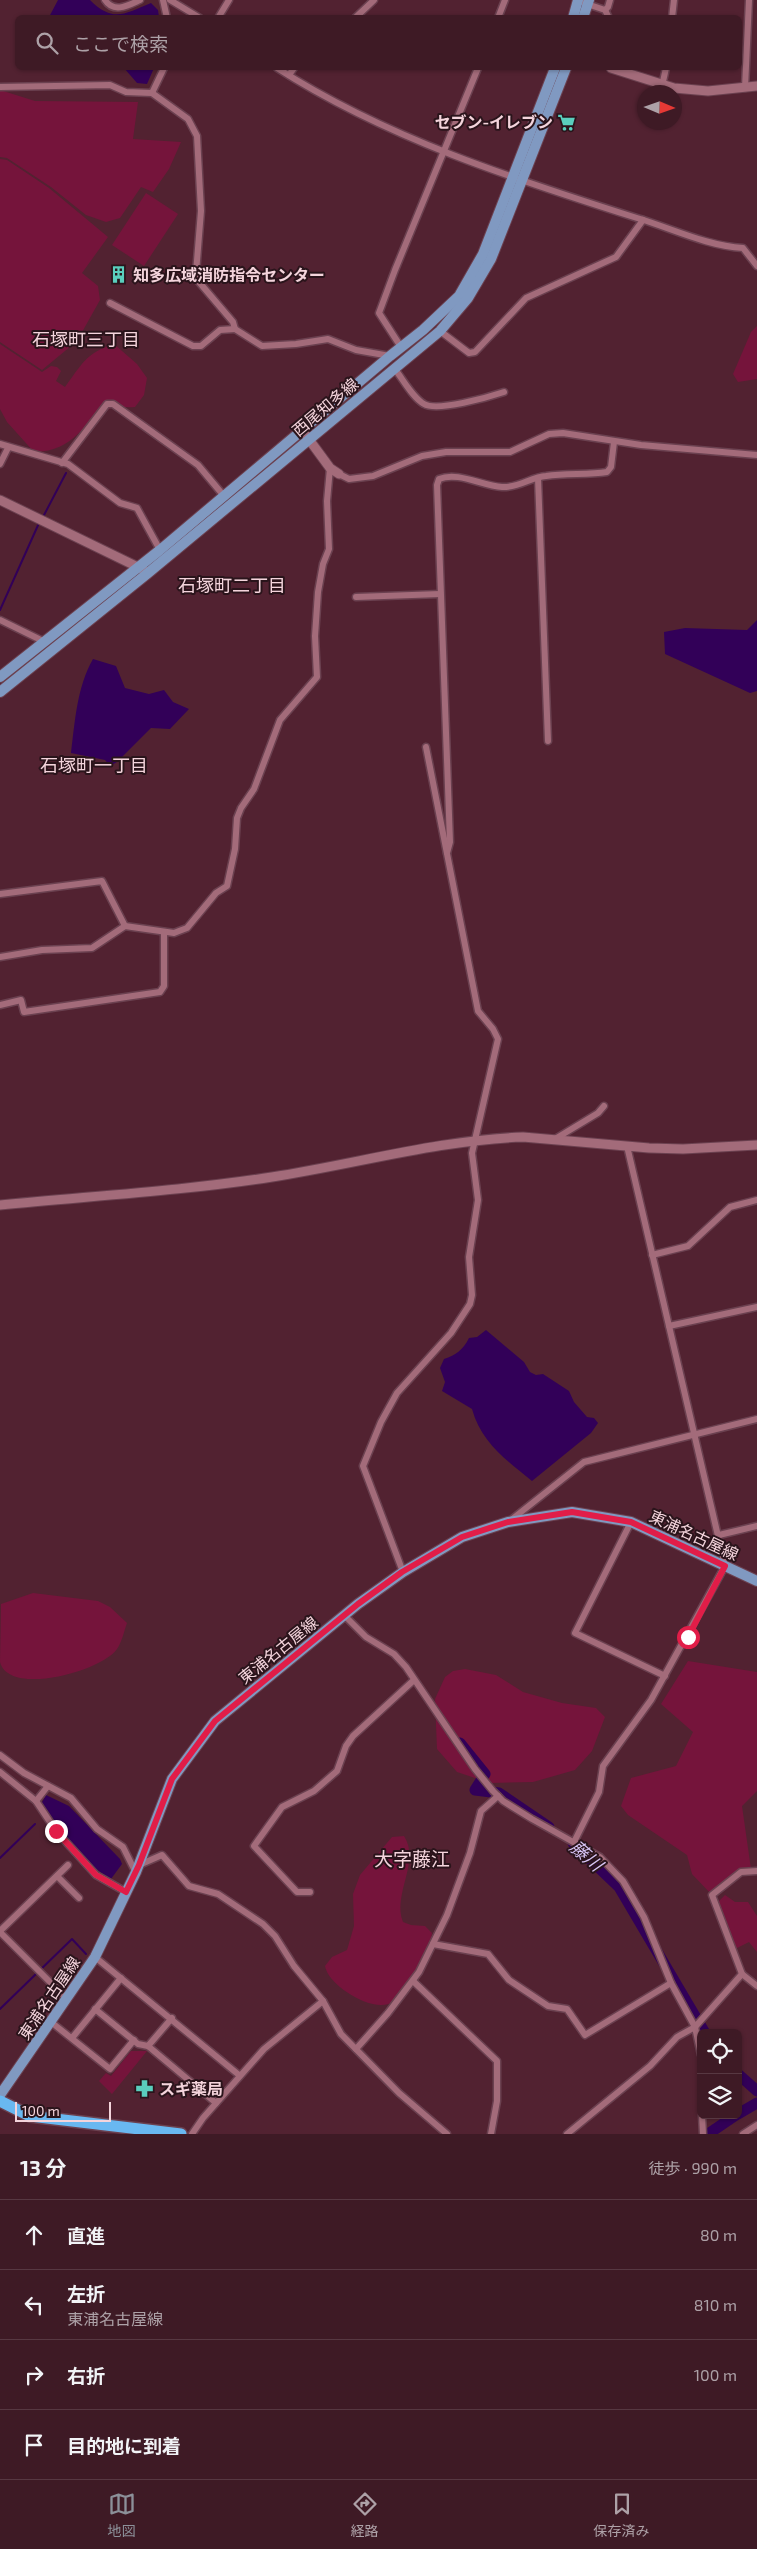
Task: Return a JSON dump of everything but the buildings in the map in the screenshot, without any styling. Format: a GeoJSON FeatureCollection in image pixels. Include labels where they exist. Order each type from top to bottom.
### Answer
{"type":"FeatureCollection","features":[{"type":"Feature","properties":{"kind":"highway"},"geometry":{"type":"LineString","coordinates":[[0,2101],[30,2116],[181,2134]]}},
{"type":"Feature","properties":{"kind":"main road"},"geometry":{"type":"LineString","coordinates":[[575,15],[583,2]]}},
{"type":"Feature","properties":{"kind":"main road"},"geometry":{"type":"LineString","coordinates":[[583,2],[583,15]]}},
{"type":"Feature","properties":{"kind":"main road","name":"西尾知多線"},"geometry":{"type":"LineString","coordinates":[[0,692],[148,574],[440,331],[468,298],[491,259],[554,70]]}},
{"type":"Feature","properties":{"kind":"main road","name":"西尾知多線"},"geometry":{"type":"LineString","coordinates":[[0,677],[160,550],[423,330],[459,296],[483,254],[518,180],[565,70]]}},
{"type":"Feature","properties":{"kind":"main road","name":"東浦名古屋線"},"geometry":{"type":"LineString","coordinates":[[0,2095],[96,1957],[137,1869],[172,1779],[215,1721],[402,1572],[462,1537],[508,1522],[572,1512],[631,1522],[757,1581]]}},
{"type":"Feature","properties":{"kind":"street"},"geometry":{"type":"LineString","coordinates":[[105,0],[108,5],[116,8],[140,0]]}},
{"type":"Feature","properties":{"kind":"street"},"geometry":{"type":"LineString","coordinates":[[163,0],[166,15]]}},
{"type":"Feature","properties":{"kind":"street"},"geometry":{"type":"LineString","coordinates":[[170,0],[195,15]]}},
{"type":"Feature","properties":{"kind":"street"},"geometry":{"type":"LineString","coordinates":[[220,15],[229,0]]}},
{"type":"Feature","properties":{"kind":"street"},"geometry":{"type":"LineString","coordinates":[[358,15],[374,0]]}},
{"type":"Feature","properties":{"kind":"street"},"geometry":{"type":"LineString","coordinates":[[499,15],[505,0]]}},
{"type":"Feature","properties":{"kind":"street"},"geometry":{"type":"LineString","coordinates":[[605,10],[610,0]]}},
{"type":"Feature","properties":{"kind":"street"},"geometry":{"type":"LineString","coordinates":[[672,15],[674,0]]}},
{"type":"Feature","properties":{"kind":"street"},"geometry":{"type":"LineString","coordinates":[[745,88],[749,0]]}},
{"type":"Feature","properties":{"kind":"street"},"geometry":{"type":"LineString","coordinates":[[583,2],[605,10],[608,15]]}},
{"type":"Feature","properties":{"kind":"street"},"geometry":{"type":"LineString","coordinates":[[152,93],[163,70]]}},
{"type":"Feature","properties":{"kind":"street"},"geometry":{"type":"LineString","coordinates":[[280,70],[377,124],[518,180],[702,240],[743,248],[757,266]]}},
{"type":"Feature","properties":{"kind":"street"},"geometry":{"type":"LineString","coordinates":[[289,76],[293,70]]}},
{"type":"Feature","properties":{"kind":"street"},"geometry":{"type":"LineString","coordinates":[[401,347],[379,313],[477,70]]}},
{"type":"Feature","properties":{"kind":"street"},"geometry":{"type":"LineString","coordinates":[[618,70],[659,85]]}},
{"type":"Feature","properties":{"kind":"street"},"geometry":{"type":"LineString","coordinates":[[662,85],[666,70]]}},
{"type":"Feature","properties":{"kind":"street"},"geometry":{"type":"LineString","coordinates":[[0,87],[110,85],[126,92],[152,93],[188,120],[197,136],[201,211],[196,272],[199,282],[233,322],[235,328],[262,346],[296,344],[328,339],[356,350],[390,356]]}},
{"type":"Feature","properties":{"kind":"street"},"geometry":{"type":"LineString","coordinates":[[682,88],[708,91],[757,86]]}},
{"type":"Feature","properties":{"kind":"street"},"geometry":{"type":"LineString","coordinates":[[440,331],[468,353],[475,352],[526,298],[616,257],[643,220]]}},
{"type":"Feature","properties":{"kind":"street"},"geometry":{"type":"LineString","coordinates":[[110,303],[193,346],[202,346],[220,330],[235,328]]}},
{"type":"Feature","properties":{"kind":"street"},"geometry":{"type":"LineString","coordinates":[[394,368],[420,401],[432,407],[484,398],[504,392]]}},
{"type":"Feature","properties":{"kind":"street"},"geometry":{"type":"LineString","coordinates":[[62,463],[107,404],[113,404],[198,464],[224,496]]}},
{"type":"Feature","properties":{"kind":"street"},"geometry":{"type":"LineString","coordinates":[[302,430],[330,468],[349,479],[373,476],[422,456],[446,452],[510,452],[549,434],[757,455]]}},
{"type":"Feature","properties":{"kind":"street"},"geometry":{"type":"LineString","coordinates":[[447,855],[450,842],[440,594],[437,485],[439,479],[447,476],[489,486],[509,488],[545,476],[587,475],[607,472],[611,467],[614,442]]}},
{"type":"Feature","properties":{"kind":"street"},"geometry":{"type":"LineString","coordinates":[[0,444],[8,448],[68,464],[120,503],[137,508],[160,550]]}},
{"type":"Feature","properties":{"kind":"street"},"geometry":{"type":"LineString","coordinates":[[0,464],[8,448]]}},
{"type":"Feature","properties":{"kind":"street"},"geometry":{"type":"LineString","coordinates":[[0,957],[42,950],[92,948],[125,926],[174,933],[187,928],[216,893],[227,886],[235,849],[237,818],[241,808],[254,788],[280,720],[318,677],[315,636],[318,592],[323,564],[329,549],[327,501],[330,468]]}},
{"type":"Feature","properties":{"kind":"street"},"geometry":{"type":"LineString","coordinates":[[538,478],[548,741]]}},
{"type":"Feature","properties":{"kind":"street"},"geometry":{"type":"LineString","coordinates":[[0,500],[140,566],[148,574]]}},
{"type":"Feature","properties":{"kind":"street"},"geometry":{"type":"LineString","coordinates":[[356,596],[440,594]]}},
{"type":"Feature","properties":{"kind":"street"},"geometry":{"type":"LineString","coordinates":[[0,620],[45,642]]}},
{"type":"Feature","properties":{"kind":"street"},"geometry":{"type":"LineString","coordinates":[[402,1572],[363,1466],[381,1422],[397,1394],[451,1332],[470,1304],[472,1295],[470,1258],[478,1200],[472,1153],[498,1039],[492,1028],[478,1011],[426,747]]}},
{"type":"Feature","properties":{"kind":"street"},"geometry":{"type":"LineString","coordinates":[[0,894],[102,881],[125,926]]}},
{"type":"Feature","properties":{"kind":"street"},"geometry":{"type":"LineString","coordinates":[[0,1004],[21,1000],[24,1012],[160,992],[164,986],[164,932]]}},
{"type":"Feature","properties":{"kind":"street"},"geometry":{"type":"LineString","coordinates":[[555,1139],[598,1113],[604,1106]]}},
{"type":"Feature","properties":{"kind":"street"},"geometry":{"type":"LineString","coordinates":[[0,1205],[260,1179],[475,1140],[524,1137],[683,1149],[757,1145]]}},
{"type":"Feature","properties":{"kind":"street"},"geometry":{"type":"LineString","coordinates":[[574,1842],[599,1792],[603,1766],[651,1700],[725,1566],[627,1146]]}},
{"type":"Feature","properties":{"kind":"street"},"geometry":{"type":"LineString","coordinates":[[652,1255],[688,1246],[730,1207],[757,1200]]}},
{"type":"Feature","properties":{"kind":"street"},"geometry":{"type":"LineString","coordinates":[[669,1326],[757,1307]]}},
{"type":"Feature","properties":{"kind":"street"},"geometry":{"type":"LineString","coordinates":[[508,1522],[584,1462],[757,1419]]}},
{"type":"Feature","properties":{"kind":"street"},"geometry":{"type":"LineString","coordinates":[[631,1522],[574,1632],[665,1676]]}},
{"type":"Feature","properties":{"kind":"street"},"geometry":{"type":"LineString","coordinates":[[719,1535],[757,1526]]}},
{"type":"Feature","properties":{"kind":"street"},"geometry":{"type":"LineString","coordinates":[[345,1616],[366,1637],[394,1654],[475,1769],[498,1796],[600,1857],[623,1881],[644,1917],[672,1983],[695,2027],[697,2036]]}},
{"type":"Feature","properties":{"kind":"street"},"geometry":{"type":"LineString","coordinates":[[310,1892],[297,1892],[254,1846],[282,1807],[314,1791],[337,1771],[346,1746],[353,1736],[414,1680]]}},
{"type":"Feature","properties":{"kind":"street"},"geometry":{"type":"LineString","coordinates":[[0,1755],[48,1786],[72,1798],[97,1829],[123,1848],[137,1869],[162,1856],[189,1886],[197,1890],[218,1894],[256,1919],[275,1936],[294,1966],[323,2001],[341,2034],[400,2093],[447,2134]]}},
{"type":"Feature","properties":{"kind":"street"},"geometry":{"type":"LineString","coordinates":[[0,1782],[3,1774],[36,1801],[56,1831],[96,1875],[126,1892]]}},
{"type":"Feature","properties":{"kind":"street"},"geometry":{"type":"LineString","coordinates":[[36,1801],[48,1786]]}},
{"type":"Feature","properties":{"kind":"street"},"geometry":{"type":"LineString","coordinates":[[356,2049],[413,1981],[433,1944],[461,1877],[481,1811],[498,1796]]}},
{"type":"Feature","properties":{"kind":"street"},"geometry":{"type":"LineString","coordinates":[[67,1999],[0,1932],[68,1865]]}},
{"type":"Feature","properties":{"kind":"street"},"geometry":{"type":"LineString","coordinates":[[757,1871],[741,1872],[712,1895],[742,1974],[757,1986]]}},
{"type":"Feature","properties":{"kind":"street"},"geometry":{"type":"LineString","coordinates":[[57,1876],[79,1898]]}},
{"type":"Feature","properties":{"kind":"street"},"geometry":{"type":"LineString","coordinates":[[433,1944],[488,1954],[509,1980],[548,2006],[567,2008],[584,2035],[672,1983]]}},
{"type":"Feature","properties":{"kind":"street"},"geometry":{"type":"LineString","coordinates":[[96,1957],[172,2018],[239,2076]]}},
{"type":"Feature","properties":{"kind":"street"},"geometry":{"type":"LineString","coordinates":[[567,2134],[643,2072],[677,2036],[695,2027],[742,1974]]}},
{"type":"Feature","properties":{"kind":"street"},"geometry":{"type":"LineString","coordinates":[[72,2038],[121,1978]]}},
{"type":"Feature","properties":{"kind":"street"},"geometry":{"type":"LineString","coordinates":[[413,1981],[497,2061],[497,2101],[491,2134]]}},
{"type":"Feature","properties":{"kind":"street"},"geometry":{"type":"LineString","coordinates":[[192,2134],[195,2127],[264,2049],[323,2001]]}},
{"type":"Feature","properties":{"kind":"street"},"geometry":{"type":"LineString","coordinates":[[96,2009],[138,2044],[148,2046],[216,2103]]}},
{"type":"Feature","properties":{"kind":"street"},"geometry":{"type":"LineString","coordinates":[[148,2046],[172,2018]]}},
{"type":"Feature","properties":{"kind":"street"},"geometry":{"type":"LineString","coordinates":[[51,2022],[110,2069],[134,2040]]}},
{"type":"Feature","properties":{"kind":"street"},"geometry":{"type":"LineString","coordinates":[[702,2119],[703,2134]]}},
{"type":"Feature","properties":{"kind":"street"},"geometry":{"type":"LineString","coordinates":[[743,2134],[757,2125]]}},
{"type":"Feature","properties":{"kind":"shaded area"},"geometry":{"type":"Polygon","coordinates":[[[58,0],[90,0],[105,12],[112,14],[126,13],[151,3],[158,10],[159,15],[50,15],[58,0]]]}},
{"type":"Feature","properties":{"kind":"shaded area"},"geometry":{"type":"Polygon","coordinates":[[[126,70],[153,70],[147,84],[137,83],[126,70]]]}},
{"type":"Feature","properties":{"kind":"shaded area"},"geometry":{"type":"Polygon","coordinates":[[[0,90],[35,101],[138,102],[133,139],[181,142],[169,169],[153,192],[141,187],[120,218],[106,222],[86,215],[51,187],[7,158],[0,157],[0,90]]]}},
{"type":"Feature","properties":{"kind":"shaded area"},"geometry":{"type":"Polygon","coordinates":[[[0,159],[7,160],[49,188],[108,237],[82,273],[98,286],[100,300],[77,341],[42,370],[0,342],[0,159]]]}},
{"type":"Feature","properties":{"kind":"shaded area"},"geometry":{"type":"Polygon","coordinates":[[[146,193],[178,214],[144,266],[112,245],[146,193]]]}},
{"type":"Feature","properties":{"kind":"shaded area"},"geometry":{"type":"Polygon","coordinates":[[[757,326],[757,379],[738,382],[733,374],[751,332],[757,326]]]}},
{"type":"Feature","properties":{"kind":"shaded area"},"geometry":{"type":"Polygon","coordinates":[[[0,344],[42,372],[51,366],[57,367],[61,371],[56,381],[65,387],[85,360],[97,351],[114,344],[137,364],[147,378],[144,395],[135,407],[113,407],[100,414],[69,442],[60,447],[34,452],[7,422],[0,409],[0,344]]]}},
{"type":"Feature","properties":{"kind":"shaded area"},"geometry":{"type":"Polygon","coordinates":[[[757,620],[757,691],[750,693],[665,654],[664,632],[685,628],[747,630],[757,620]]]}},
{"type":"Feature","properties":{"kind":"shaded area"},"geometry":{"type":"Polygon","coordinates":[[[93,659],[116,666],[125,688],[149,694],[164,690],[173,702],[189,709],[170,729],[151,728],[117,762],[110,766],[105,760],[71,753],[80,693],[93,659]]]}},
{"type":"Feature","properties":{"kind":"shaded area"},"geometry":{"type":"Polygon","coordinates":[[[486,1330],[524,1362],[530,1372],[536,1375],[543,1374],[569,1391],[574,1402],[587,1417],[594,1418],[598,1423],[591,1433],[532,1481],[504,1458],[488,1441],[476,1421],[472,1409],[442,1391],[445,1382],[440,1368],[444,1359],[459,1352],[469,1338],[477,1337],[486,1330]]]}},
{"type":"Feature","properties":{"kind":"shaded area"},"geometry":{"type":"Polygon","coordinates":[[[33,1593],[98,1601],[110,1607],[127,1623],[117,1649],[94,1665],[56,1677],[20,1678],[7,1672],[0,1662],[1,1604],[33,1593]]]}},
{"type":"Feature","properties":{"kind":"shaded area"},"geometry":{"type":"Polygon","coordinates":[[[688,1661],[757,1672],[757,1791],[742,1806],[751,1869],[741,1872],[712,1895],[692,1874],[687,1855],[628,1815],[621,1806],[631,1778],[676,1766],[693,1732],[661,1704],[688,1661]]]}},
{"type":"Feature","properties":{"kind":"shaded area"},"geometry":{"type":"Polygon","coordinates":[[[465,1669],[496,1675],[523,1692],[562,1703],[596,1708],[605,1717],[592,1751],[575,1770],[533,1782],[490,1783],[457,1772],[437,1749],[435,1699],[445,1677],[453,1671],[465,1669]]]}},
{"type":"Feature","properties":{"kind":"shaded area"},"geometry":{"type":"Polygon","coordinates":[[[46,1795],[69,1806],[120,1859],[122,1864],[111,1879],[90,1864],[63,1835],[41,1804],[46,1795]]]}},
{"type":"Feature","properties":{"kind":"shaded area"},"geometry":{"type":"Polygon","coordinates":[[[404,1836],[409,1856],[401,1900],[403,1922],[411,1925],[425,1926],[432,1933],[429,1955],[405,1997],[388,2004],[374,2004],[356,1998],[339,1987],[332,1980],[325,1966],[332,1957],[347,1950],[354,1926],[353,1894],[360,1875],[392,1837],[404,1836]]]}},
{"type":"Feature","properties":{"kind":"shaded area"},"geometry":{"type":"Polygon","coordinates":[[[725,1895],[735,1902],[748,1902],[757,1916],[757,1952],[749,1942],[735,1949],[718,1902],[725,1895]]]}},
{"type":"Feature","properties":{"kind":"shaded area"},"geometry":{"type":"Polygon","coordinates":[[[131,2051],[147,2051],[112,2094],[99,2081],[106,2073],[111,2076],[131,2051]]]}},
{"type":"Feature","properties":{"kind":"waterway"},"geometry":{"type":"LineString","coordinates":[[43,517],[66,473]]}},
{"type":"Feature","properties":{"kind":"waterway"},"geometry":{"type":"LineString","coordinates":[[0,610],[39,523]]}},
{"type":"Feature","properties":{"kind":"waterway","name":"藤川"},"geometry":{"type":"LineString","coordinates":[[460,1743],[485,1774],[475,1790],[499,1793],[549,1827]]}},
{"type":"Feature","properties":{"kind":"waterway"},"geometry":{"type":"LineString","coordinates":[[0,1858],[35,1824]]}},
{"type":"Feature","properties":{"kind":"waterway","name":"藤川"},"geometry":{"type":"LineString","coordinates":[[573,1843],[619,1887],[703,2029]]}},
{"type":"Feature","properties":{"kind":"waterway"},"geometry":{"type":"LineString","coordinates":[[0,2009],[72,1939],[86,1954]]}},
{"type":"Feature","properties":{"kind":"waterway","name":"藤川"},"geometry":{"type":"LineString","coordinates":[[742,2078],[757,2091]]}},
{"type":"Feature","properties":{"kind":"waterway"},"geometry":{"type":"LineString","coordinates":[[742,2112],[757,2103]]}},
{"type":"Feature","properties":{"kind":"waterway"},"geometry":{"type":"LineString","coordinates":[[708,2134],[730,2119]]}},
{"type":"Feature","properties":{"kind":"place","name":"セブン-イレブン"},"geometry":{"type":"Point","coordinates":[567,122]}},
{"type":"Feature","properties":{"kind":"place","name":"知多広域消防指令センター"},"geometry":{"type":"Point","coordinates":[119,275]}},
{"type":"Feature","properties":{"kind":"place","name":"スギ薬局"},"geometry":{"type":"Point","coordinates":[145,2089]}},
{"type":"Feature","properties":{"kind":"district","name":"石塚町三丁目"},"geometry":{"type":"Point","coordinates":[86,340]}},
{"type":"Feature","properties":{"kind":"district","name":"石塚町二丁目"},"geometry":{"type":"Point","coordinates":[232,586]}},
{"type":"Feature","properties":{"kind":"district","name":"石塚町一丁目"},"geometry":{"type":"Point","coordinates":[94,766]}},
{"type":"Feature","properties":{"kind":"district","name":"大字藤江"},"geometry":{"type":"Point","coordinates":[412,1859]}},
{"type":"Feature","properties":{"kind":"route"},"geometry":{"type":"LineString","coordinates":[[56,1831],[96,1875],[126,1892],[139,1865],[172,1779],[215,1721],[358,1604],[402,1572],[462,1537],[508,1522],[572,1512],[631,1522],[725,1566],[688,1637]]}}]}
